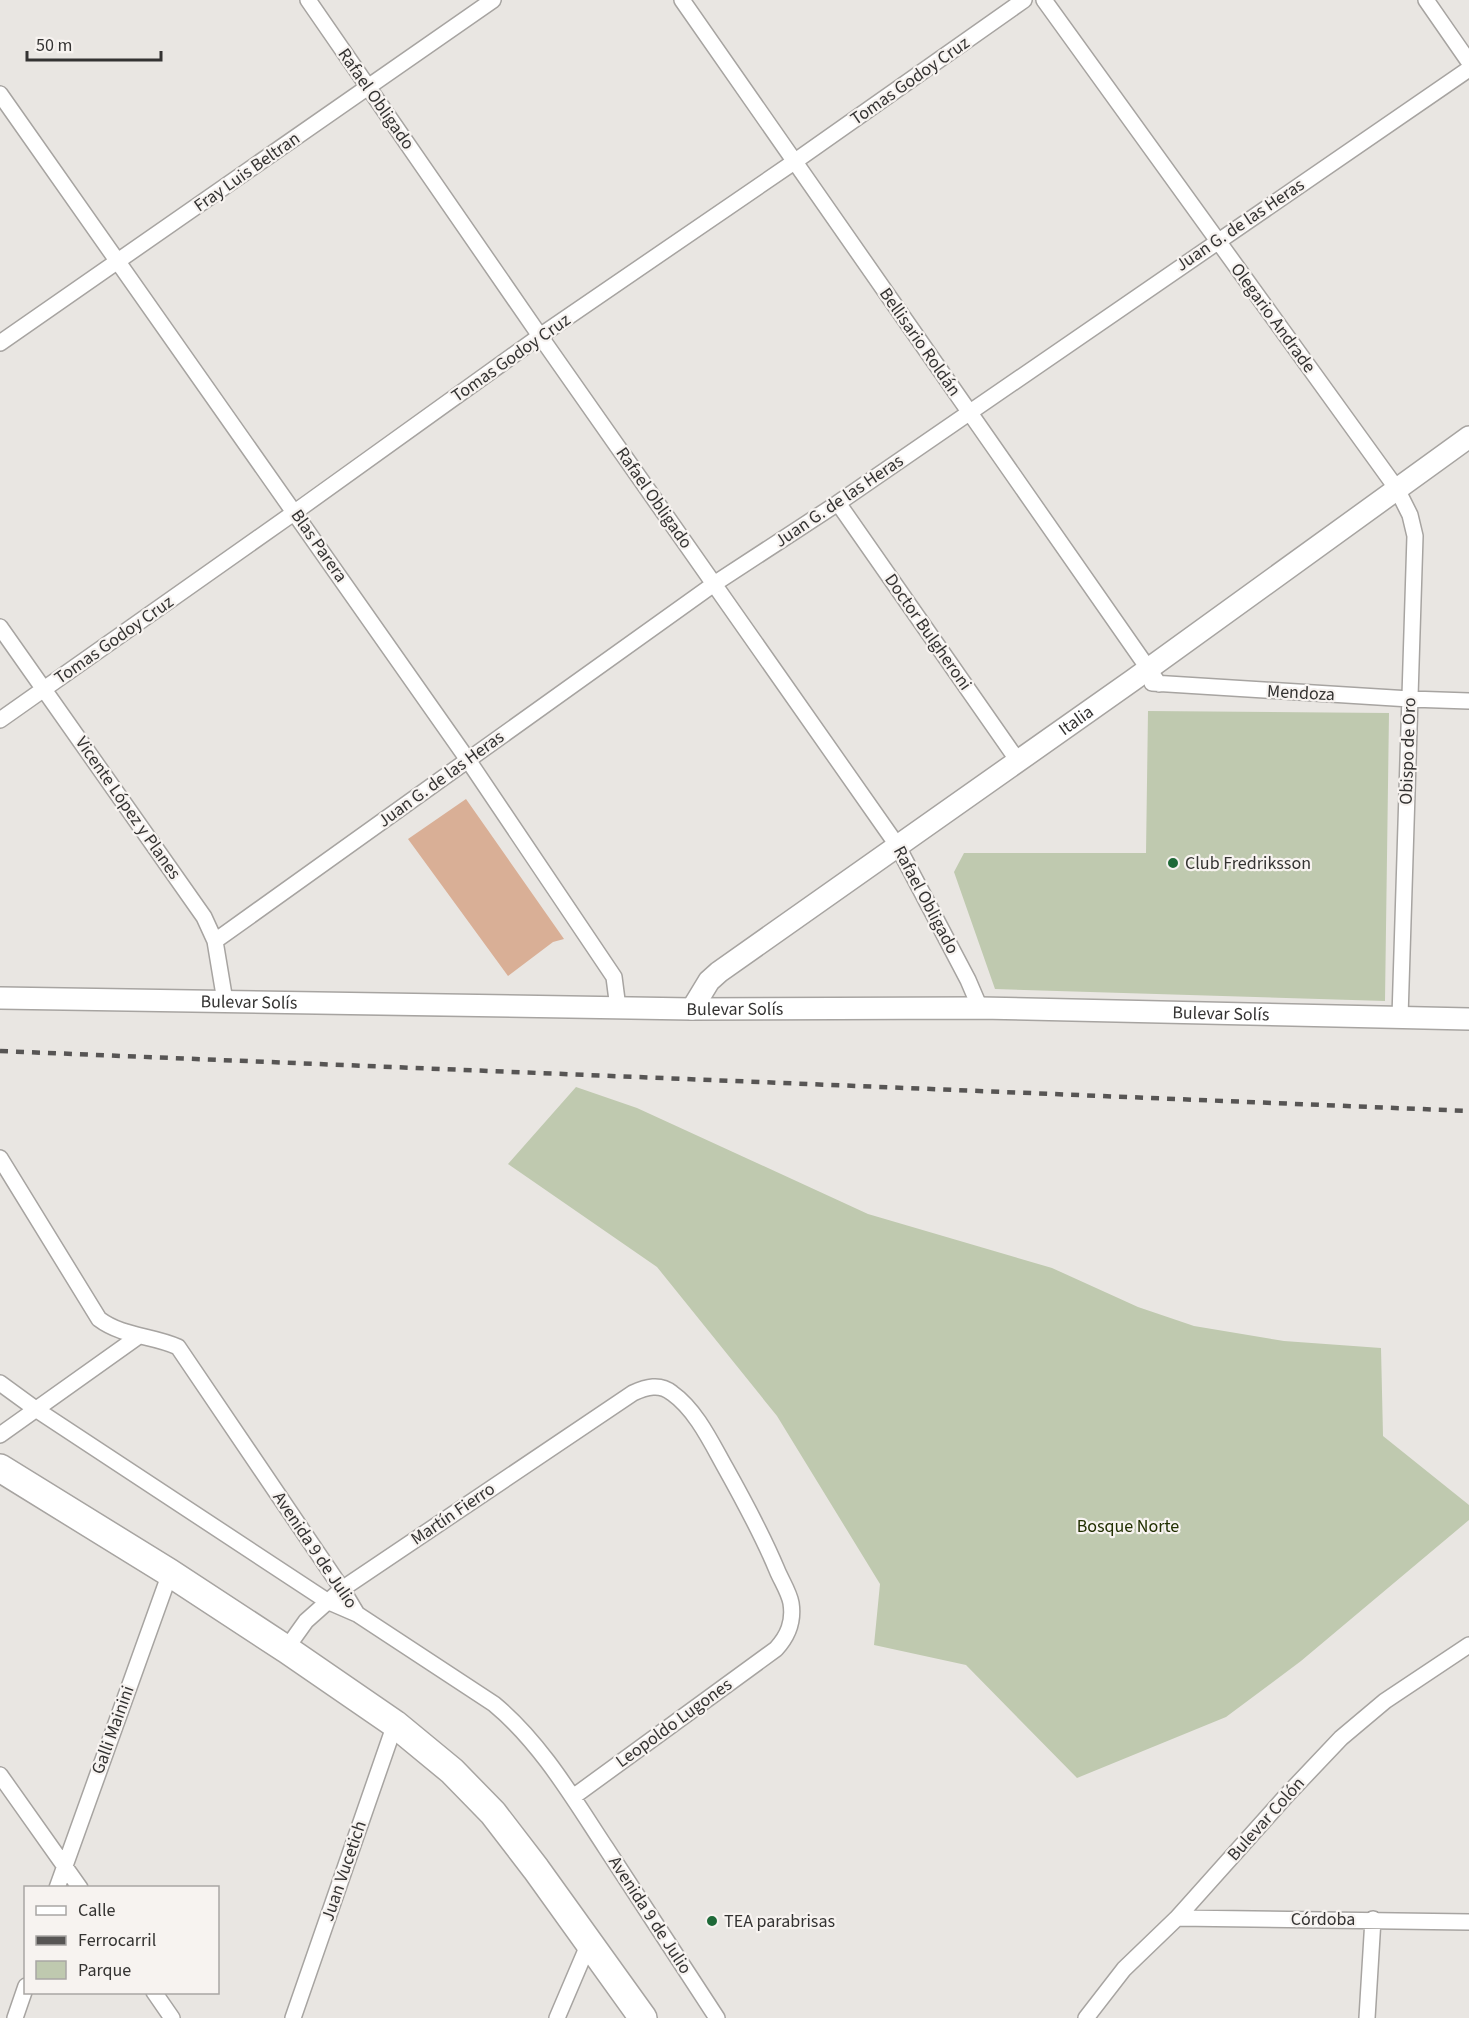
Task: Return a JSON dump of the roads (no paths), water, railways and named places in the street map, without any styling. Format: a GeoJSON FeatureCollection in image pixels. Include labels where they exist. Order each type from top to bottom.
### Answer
{"type":"FeatureCollection","features":[{"type":"Feature","properties":{"kind":"highway"},"geometry":{"type":"LineString","coordinates":[[0,1468],[170,1573],[286,1649],[395,1724],[452,1771],[493,1813],[643,2018]]}},
{"type":"Feature","properties":{"kind":"street","name":"Rafael Obligado"},"geometry":{"type":"LineString","coordinates":[[308,0],[540,336],[897,845],[968,980],[980,1008]]}},
{"type":"Feature","properties":{"kind":"street","name":"Fray Luis Beltran"},"geometry":{"type":"LineString","coordinates":[[0,343],[493,0]]}},
{"type":"Feature","properties":{"kind":"street","name":"Bellisario Roldán"},"geometry":{"type":"LineString","coordinates":[[682,0],[969,412],[1147,678]]}},
{"type":"Feature","properties":{"kind":"street","name":"Tomas Godoy Cruz"},"geometry":{"type":"LineString","coordinates":[[0,720],[296,512],[540,336],[794,162],[1024,0]]}},
{"type":"Feature","properties":{"kind":"street","name":"Olegario Andrade"},"geometry":{"type":"LineString","coordinates":[[1044,0],[1397,489]]}},
{"type":"Feature","properties":{"kind":"street"},"geometry":{"type":"LineString","coordinates":[[1426,0],[1469,62]]}},
{"type":"Feature","properties":{"kind":"street","name":"Juan G. de las Heras"},"geometry":{"type":"LineString","coordinates":[[215,941],[714,585],[838,503],[1469,69]]}},
{"type":"Feature","properties":{"kind":"street","name":"Blas Parera"},"geometry":{"type":"LineString","coordinates":[[0,94],[468,759],[614,977],[618,1008]]}},
{"type":"Feature","properties":{"kind":"street","name":"Italia"},"geometry":{"type":"LineString","coordinates":[[692,1010],[709,981],[719,972],[1018,761],[1147,678],[1469,437]]}},
{"type":"Feature","properties":{"kind":"street","name":"Obispo de Oro"},"geometry":{"type":"LineString","coordinates":[[1397,489],[1410,515],[1414,537],[1400,1017]]}},
{"type":"Feature","properties":{"kind":"street","name":"Doctor Bulgheroni"},"geometry":{"type":"LineString","coordinates":[[838,503],[1018,761]]}},
{"type":"Feature","properties":{"kind":"street","name":"Vicente López y Planes"},"geometry":{"type":"LineString","coordinates":[[0,627],[204,916],[215,941],[225,1001]]}},
{"type":"Feature","properties":{"kind":"street","name":"Mendoza"},"geometry":{"type":"LineString","coordinates":[[1147,678],[1410,699],[1469,701]]}},
{"type":"Feature","properties":{"kind":"street","name":"Bulevar Solís"},"geometry":{"type":"LineString","coordinates":[[0,998],[692,1010],[980,1008],[1469,1019]]}},
{"type":"Feature","properties":{"kind":"street","name":"Avenida 9 de Julio"},"geometry":{"type":"LineString","coordinates":[[0,1158],[99,1319],[109,1327],[166,1341],[178,1347],[357,1614],[494,1704],[513,1719],[531,1740],[573,1797],[717,2018]]}},
{"type":"Feature","properties":{"kind":"street"},"geometry":{"type":"LineString","coordinates":[[0,1435],[139,1336]]}},
{"type":"Feature","properties":{"kind":"street"},"geometry":{"type":"LineString","coordinates":[[0,1383],[37,1410],[327,1601],[357,1614]]}},
{"type":"Feature","properties":{"kind":"street","name":"Martín Fierro"},"geometry":{"type":"LineString","coordinates":[[286,1649],[306,1621],[342,1589],[633,1393],[645,1387],[657,1386],[671,1391],[687,1407],[711,1442],[760,1529],[791,1602],[791,1623],[787,1637],[776,1649]]}},
{"type":"Feature","properties":{"kind":"street","name":"Galli Mainini"},"geometry":{"type":"LineString","coordinates":[[57,1886],[170,1573]]}},
{"type":"Feature","properties":{"kind":"street","name":"Bulevar Colón"},"geometry":{"type":"LineString","coordinates":[[1086,2018],[1125,1969],[1177,1918],[1341,1738],[1385,1701],[1469,1645]]}},
{"type":"Feature","properties":{"kind":"street","name":"Leopoldo Lugones"},"geometry":{"type":"LineString","coordinates":[[573,1797],[776,1649]]}},
{"type":"Feature","properties":{"kind":"street","name":"Juan Vucetich"},"geometry":{"type":"LineString","coordinates":[[293,2018],[395,1724]]}},
{"type":"Feature","properties":{"kind":"street"},"geometry":{"type":"LineString","coordinates":[[0,1775],[79,1886]]}},
{"type":"Feature","properties":{"kind":"street","name":"Córdoba"},"geometry":{"type":"LineString","coordinates":[[1177,1918],[1373,1919],[1468,1923]]}},
{"type":"Feature","properties":{"kind":"street"},"geometry":{"type":"LineString","coordinates":[[1367,2018],[1373,1919]]}},
{"type":"Feature","properties":{"kind":"street"},"geometry":{"type":"LineString","coordinates":[[557,2018],[589,1943]]}},
{"type":"Feature","properties":{"kind":"street"},"geometry":{"type":"LineString","coordinates":[[15,2018],[24,1992]]}},
{"type":"Feature","properties":{"kind":"street"},"geometry":{"type":"LineString","coordinates":[[155,1994],[172,2018]]}},
{"type":"Feature","properties":{"kind":"railway"},"geometry":{"type":"LineString","coordinates":[[0,1051],[1469,1111]]}},
{"type":"Feature","properties":{"kind":"place","name":"Club Fredriksson"},"geometry":{"type":"Point","coordinates":[1173,863]}},
{"type":"Feature","properties":{"kind":"place","name":"TEA parabrisas"},"geometry":{"type":"Point","coordinates":[712,1921]}},
{"type":"Feature","properties":{"kind":"park label","name":"Bosque Norte"},"geometry":{"type":"Point","coordinates":[1128,1526]}}]}
